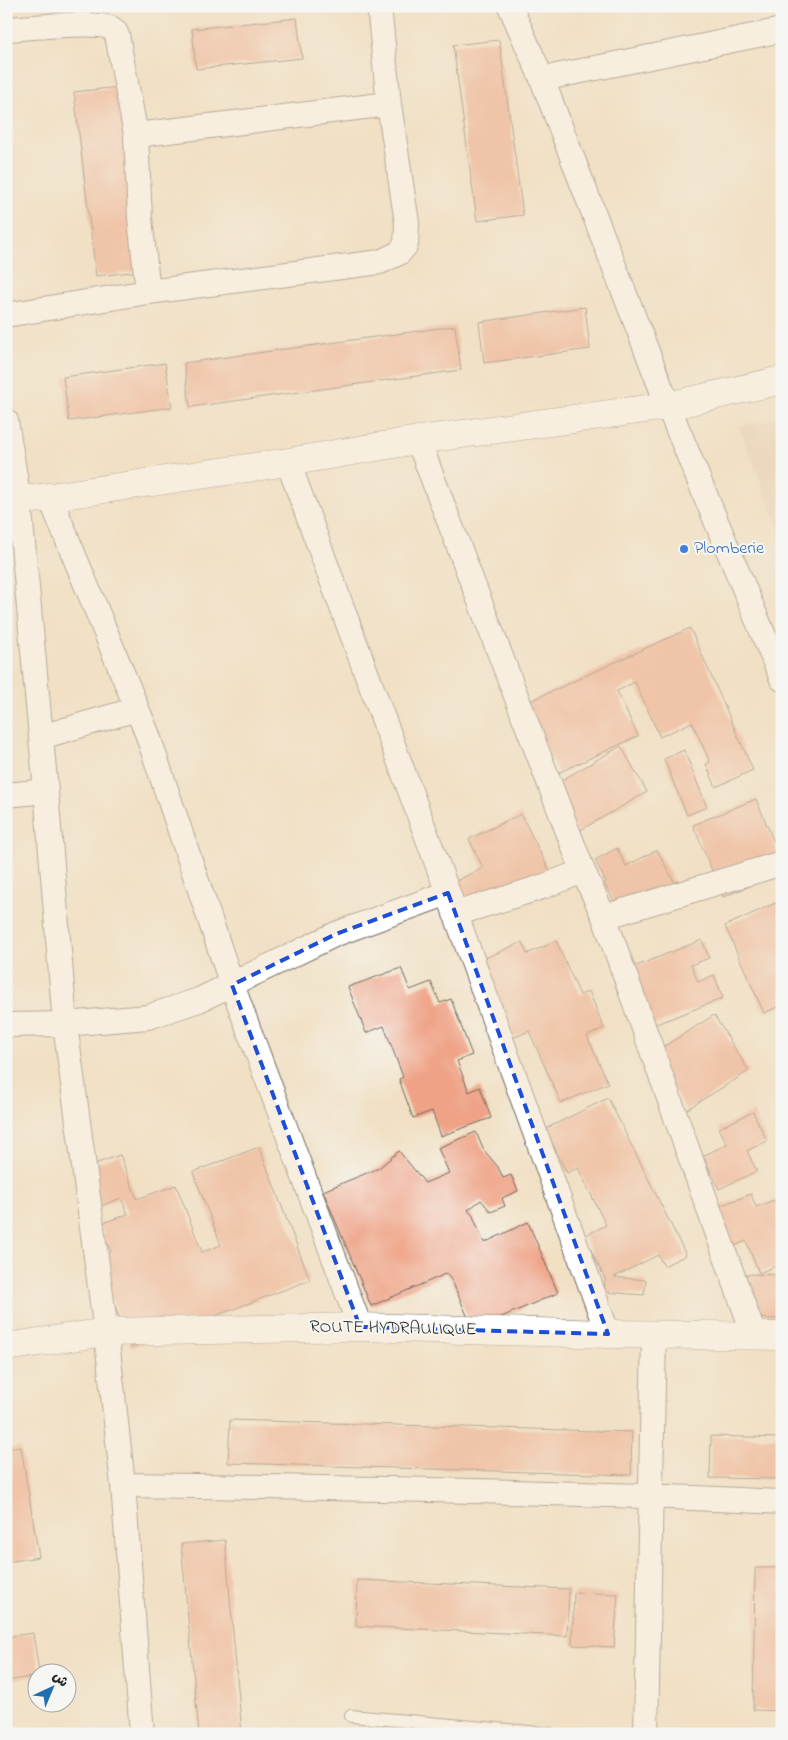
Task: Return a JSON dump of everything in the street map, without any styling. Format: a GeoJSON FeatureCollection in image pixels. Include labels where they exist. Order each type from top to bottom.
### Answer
{"type":"FeatureCollection","features":[{"type":"Feature","properties":{"kind":"main road"},"geometry":{"type":"LineString","coordinates":[[13,501],[288,462],[418,440],[668,406],[782,380]]}},
{"type":"Feature","properties":{"kind":"main road","name":"ROUTE HYDRAULIQUE"},"geometry":{"type":"LineString","coordinates":[[6,1347],[106,1332],[360,1327],[608,1334],[782,1336]]}},
{"type":"Feature","properties":{"kind":"street"},"geometry":{"type":"LineString","coordinates":[[6,315],[148,292],[380,262],[398,253],[406,246],[407,223],[389,104],[379,6]]}},
{"type":"Feature","properties":{"kind":"street"},"geometry":{"type":"LineString","coordinates":[[510,6],[542,78],[668,406],[782,679]]}},
{"type":"Feature","properties":{"kind":"street"},"geometry":{"type":"LineString","coordinates":[[6,29],[79,24],[108,27],[113,29],[117,35],[136,135],[140,218],[148,292]]}},
{"type":"Feature","properties":{"kind":"street"},"geometry":{"type":"LineString","coordinates":[[542,78],[782,30]]}},
{"type":"Feature","properties":{"kind":"street"},"geometry":{"type":"LineString","coordinates":[[136,135],[389,104]]}},
{"type":"Feature","properties":{"kind":"street"},"geometry":{"type":"LineString","coordinates":[[6,421],[13,501],[41,737],[65,1024],[106,1332],[123,1485],[142,1734]]}},
{"type":"Feature","properties":{"kind":"street"},"geometry":{"type":"LineString","coordinates":[[418,440],[583,871],[604,917],[754,1335]]}},
{"type":"Feature","properties":{"kind":"street"},"geometry":{"type":"LineString","coordinates":[[288,462],[452,904],[608,1334]]}},
{"type":"Feature","properties":{"kind":"street"},"geometry":{"type":"LineString","coordinates":[[50,497],[137,708],[232,985],[360,1327]]}},
{"type":"Feature","properties":{"kind":"street"},"geometry":{"type":"LineString","coordinates":[[41,737],[137,708]]}},
{"type":"Feature","properties":{"kind":"street"},"geometry":{"type":"LineString","coordinates":[[6,795],[46,791]]}},
{"type":"Feature","properties":{"kind":"street"},"geometry":{"type":"LineString","coordinates":[[604,917],[782,863]]}},
{"type":"Feature","properties":{"kind":"street"},"geometry":{"type":"LineString","coordinates":[[6,1025],[65,1024],[148,1017],[199,1000],[336,934],[452,904],[542,887],[583,871]]}},
{"type":"Feature","properties":{"kind":"street"},"geometry":{"type":"LineString","coordinates":[[646,1734],[654,1334]]}},
{"type":"Feature","properties":{"kind":"street"},"geometry":{"type":"LineString","coordinates":[[123,1485],[387,1488],[782,1502]]}},
{"type":"Feature","properties":{"kind":"lane"},"geometry":{"type":"LineString","coordinates":[[350,1716],[551,1734]]}},
{"type":"Feature","properties":{"kind":"highlighted area"},"geometry":{"type":"Polygon","coordinates":[[[448,893],[608,1334],[360,1327],[232,985],[336,934],[448,893]]]}},
{"type":"Feature","properties":{"kind":"shaded area"},"geometry":{"type":"Polygon","coordinates":[[[782,417],[782,536],[739,427],[782,417]]]}},
{"type":"Feature","properties":{"kind":"building"},"geometry":{"type":"Polygon","coordinates":[[[297,18],[302,58],[196,69],[192,29],[297,18]]]}},
{"type":"Feature","properties":{"kind":"building"},"geometry":{"type":"Polygon","coordinates":[[[499,40],[523,215],[477,221],[453,45],[499,40]]]}},
{"type":"Feature","properties":{"kind":"building"},"geometry":{"type":"Polygon","coordinates":[[[119,87],[141,271],[96,276],[74,92],[119,87]]]}},
{"type":"Feature","properties":{"kind":"building"},"geometry":{"type":"Polygon","coordinates":[[[585,307],[590,349],[484,363],[479,322],[585,307]]]}},
{"type":"Feature","properties":{"kind":"building"},"geometry":{"type":"Polygon","coordinates":[[[455,326],[461,370],[190,407],[184,363],[455,326]]]}},
{"type":"Feature","properties":{"kind":"building"},"geometry":{"type":"Polygon","coordinates":[[[165,363],[172,407],[69,421],[63,377],[165,363]]]}},
{"type":"Feature","properties":{"kind":"building"},"geometry":{"type":"Polygon","coordinates":[[[690,628],[753,770],[716,787],[706,764],[710,762],[692,722],[660,737],[635,682],[617,691],[638,736],[558,773],[526,703],[690,628]]]}},
{"type":"Feature","properties":{"kind":"building"},"geometry":{"type":"Polygon","coordinates":[[[621,746],[647,792],[577,832],[550,787],[621,746]]]}},
{"type":"Feature","properties":{"kind":"building"},"geometry":{"type":"Polygon","coordinates":[[[684,750],[707,807],[687,815],[664,759],[684,750]]]}},
{"type":"Feature","properties":{"kind":"building"},"geometry":{"type":"Polygon","coordinates":[[[756,799],[782,861],[782,873],[723,897],[693,825],[756,799]]]}},
{"type":"Feature","properties":{"kind":"building"},"geometry":{"type":"Polygon","coordinates":[[[521,814],[550,872],[467,912],[452,883],[483,868],[469,839],[521,814]]]}},
{"type":"Feature","properties":{"kind":"building"},"geometry":{"type":"Polygon","coordinates":[[[617,848],[626,866],[657,850],[676,885],[688,878],[697,894],[625,921],[604,883],[606,882],[595,860],[617,848]]]}},
{"type":"Feature","properties":{"kind":"building"},"geometry":{"type":"Polygon","coordinates":[[[782,900],[782,1011],[780,1006],[764,1013],[725,926],[782,900]]]}},
{"type":"Feature","properties":{"kind":"building"},"geometry":{"type":"Polygon","coordinates":[[[702,940],[709,958],[691,965],[698,982],[714,975],[723,998],[654,1025],[631,968],[702,940]]]}},
{"type":"Feature","properties":{"kind":"building"},"geometry":{"type":"Polygon","coordinates":[[[556,941],[580,995],[589,991],[604,1028],[587,1036],[608,1083],[561,1103],[529,1031],[513,1038],[479,961],[522,942],[527,954],[556,941]]]}},
{"type":"Feature","properties":{"kind":"building"},"geometry":{"type":"Polygon","coordinates":[[[401,968],[410,990],[431,982],[440,1003],[451,999],[472,1055],[457,1061],[469,1092],[480,1087],[491,1118],[441,1136],[432,1111],[413,1118],[399,1079],[403,1077],[384,1026],[366,1033],[348,987],[401,968]]]}},
{"type":"Feature","properties":{"kind":"building"},"geometry":{"type":"Polygon","coordinates":[[[714,1015],[749,1071],[686,1110],[652,1054],[714,1015]]]}},
{"type":"Feature","properties":{"kind":"building"},"geometry":{"type":"Polygon","coordinates":[[[608,1098],[686,1255],[664,1266],[658,1255],[614,1277],[646,1280],[644,1295],[604,1292],[605,1279],[584,1236],[606,1225],[578,1168],[567,1173],[545,1129],[608,1098]]]}},
{"type":"Feature","properties":{"kind":"building"},"geometry":{"type":"Polygon","coordinates":[[[753,1112],[767,1141],[747,1151],[757,1171],[719,1189],[703,1156],[727,1144],[719,1128],[753,1112]]]}},
{"type":"Feature","properties":{"kind":"building"},"geometry":{"type":"Polygon","coordinates":[[[476,1132],[483,1149],[498,1167],[503,1178],[511,1175],[518,1191],[502,1198],[505,1206],[491,1212],[481,1200],[468,1210],[473,1216],[484,1243],[528,1222],[558,1293],[473,1329],[452,1281],[446,1273],[371,1306],[323,1191],[379,1168],[399,1151],[425,1183],[449,1173],[438,1148],[476,1132]]]}},
{"type":"Feature","properties":{"kind":"building"},"geometry":{"type":"Polygon","coordinates":[[[259,1147],[310,1280],[131,1348],[96,1257],[111,1252],[100,1224],[128,1214],[121,1198],[101,1206],[86,1167],[120,1155],[137,1199],[176,1185],[202,1252],[221,1245],[193,1172],[259,1147]]]}},
{"type":"Feature","properties":{"kind":"building"},"geometry":{"type":"Polygon","coordinates":[[[751,1194],[756,1207],[774,1200],[779,1214],[782,1213],[782,1319],[749,1318],[735,1280],[751,1274],[779,1275],[775,1266],[759,1273],[746,1241],[732,1247],[717,1207],[751,1194]]]}},
{"type":"Feature","properties":{"kind":"building"},"geometry":{"type":"Polygon","coordinates":[[[230,1420],[632,1432],[631,1475],[228,1463],[230,1420]]]}},
{"type":"Feature","properties":{"kind":"building"},"geometry":{"type":"Polygon","coordinates":[[[711,1436],[782,1438],[782,1479],[710,1478],[711,1436]]]}},
{"type":"Feature","properties":{"kind":"building"},"geometry":{"type":"Polygon","coordinates":[[[21,1447],[39,1557],[6,1562],[6,1449],[21,1447]]]}},
{"type":"Feature","properties":{"kind":"building"},"geometry":{"type":"Polygon","coordinates":[[[225,1540],[242,1734],[199,1734],[181,1544],[225,1540]]]}},
{"type":"Feature","properties":{"kind":"building"},"geometry":{"type":"Polygon","coordinates":[[[755,1568],[782,1568],[782,1711],[753,1710],[755,1568]]]}},
{"type":"Feature","properties":{"kind":"building"},"geometry":{"type":"Polygon","coordinates":[[[357,1580],[569,1589],[567,1636],[356,1626],[357,1580]]]}},
{"type":"Feature","properties":{"kind":"building"},"geometry":{"type":"Polygon","coordinates":[[[574,1592],[618,1594],[614,1647],[572,1645],[574,1592]]]}},
{"type":"Feature","properties":{"kind":"building"},"geometry":{"type":"Polygon","coordinates":[[[33,1633],[37,1662],[28,1662],[28,1678],[6,1681],[6,1637],[33,1633]]]}},
{"type":"Feature","properties":{"kind":"place","name":"Plomberie"},"geometry":{"type":"Point","coordinates":[684,549]}}]}
